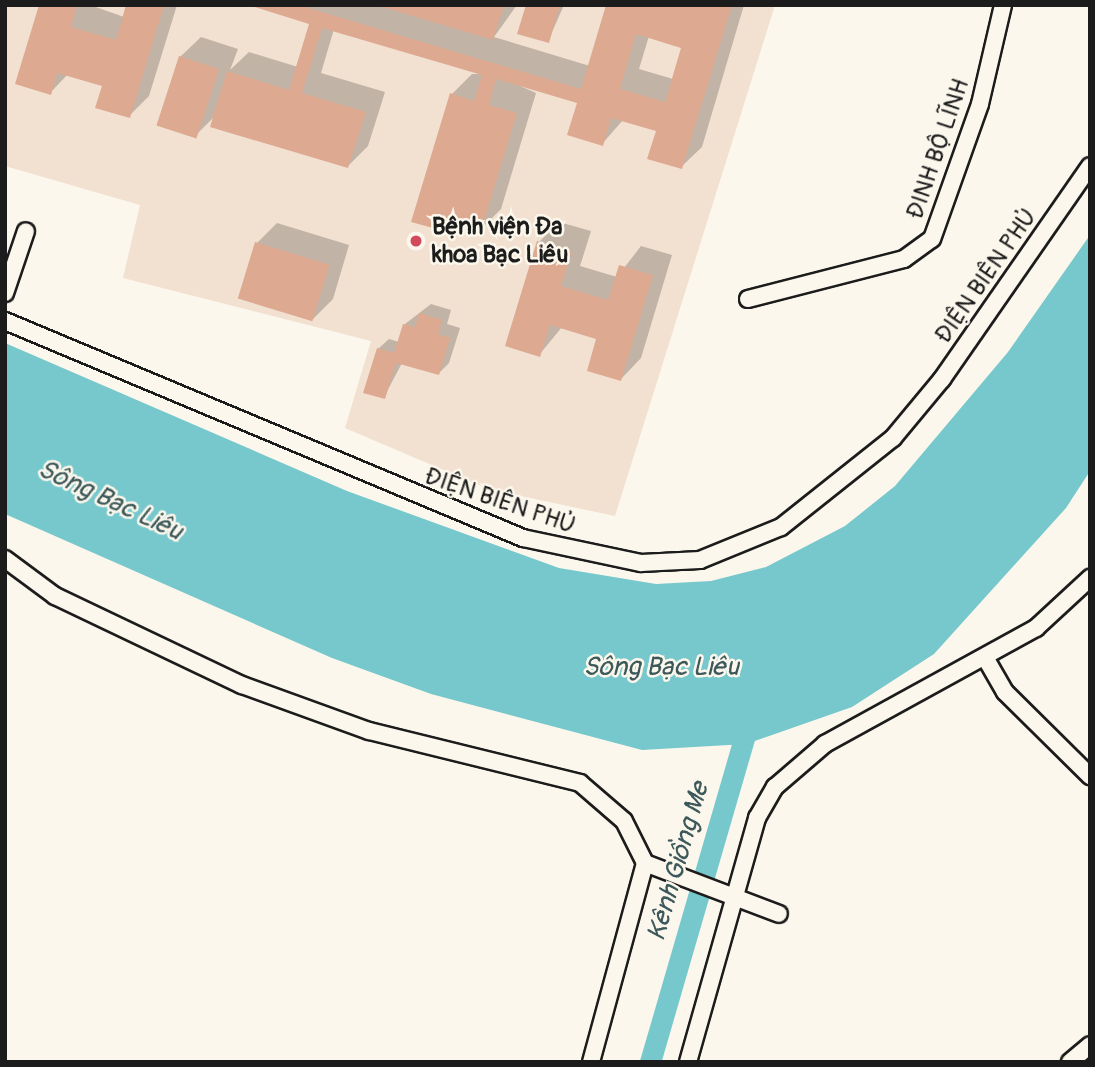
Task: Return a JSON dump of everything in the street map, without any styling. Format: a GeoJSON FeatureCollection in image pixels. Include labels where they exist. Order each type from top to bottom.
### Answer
{"type":"FeatureCollection","features":[{"type":"Feature","properties":{"kind":"street","name":"ĐINH BỘ LĨNH"},"geometry":{"type":"LineString","coordinates":[[748,299],[904,259],[932,239],[980,104],[1003,5]]}},
{"type":"Feature","properties":{"kind":"street","name":"ĐIỆN BIÊN PHỦ"},"geometry":{"type":"LineString","coordinates":[[5,321],[523,538],[641,563],[700,560],[781,527],[893,438],[942,379],[1090,166]]}},
{"type":"Feature","properties":{"kind":"street"},"geometry":{"type":"LineString","coordinates":[[5,293],[26,231]]}},
{"type":"Feature","properties":{"kind":"street"},"geometry":{"type":"LineString","coordinates":[[5,559],[55,596],[242,685],[392,737],[580,783],[624,821],[645,863],[591,1062]]}},
{"type":"Feature","properties":{"kind":"street"},"geometry":{"type":"LineString","coordinates":[[688,1062],[732,893],[757,818],[786,774],[825,744],[986,659],[1052,617],[1090,578]]}},
{"type":"Feature","properties":{"kind":"street"},"geometry":{"type":"LineString","coordinates":[[986,659],[1005,692],[1090,776]]}},
{"type":"Feature","properties":{"kind":"street"},"geometry":{"type":"LineString","coordinates":[[645,863],[732,893],[779,914]]}},
{"type":"Feature","properties":{"kind":"street"},"geometry":{"type":"LineString","coordinates":[[1070,1062],[1090,1045]]}},
{"type":"Feature","properties":{"kind":"shaded area","name":"Bệnh viện Đa khoa Bạc Liêu"},"geometry":{"type":"Polygon","coordinates":[[[5,5],[775,5],[615,516],[488,489],[345,428],[371,341],[123,278],[140,205],[5,166],[5,5]]]}},
{"type":"Feature","properties":{"kind":"water","name":"Sông Bạc Liêu"},"geometry":{"type":"Polygon","coordinates":[[[1090,235],[1090,471],[1066,508],[934,654],[852,707],[746,744],[642,750],[431,694],[332,658],[5,514],[5,343],[347,491],[559,568],[656,584],[711,581],[766,567],[845,526],[895,486],[1008,352],[1090,235]]]}},
{"type":"Feature","properties":{"kind":"building"},"geometry":{"type":"Polygon","coordinates":[[[39,5],[77,5],[71,27],[116,40],[126,5],[164,5],[130,118],[95,108],[102,86],[57,73],[51,95],[15,84],[39,5]]]}},
{"type":"Feature","properties":{"kind":"building"},"geometry":{"type":"Polygon","coordinates":[[[248,5],[298,5],[581,89],[606,5],[732,5],[682,169],[647,159],[656,131],[611,118],[603,146],[567,135],[577,103],[496,79],[489,105],[517,113],[481,231],[459,225],[455,234],[411,222],[450,93],[474,101],[482,75],[322,28],[302,93],[366,112],[348,168],[210,127],[227,71],[289,90],[309,24],[248,5]],[[636,34],[620,89],[665,102],[681,48],[636,34]]]}},
{"type":"Feature","properties":{"kind":"building"},"geometry":{"type":"Polygon","coordinates":[[[376,5],[504,5],[493,40],[376,5]]]}},
{"type":"Feature","properties":{"kind":"building"},"geometry":{"type":"Polygon","coordinates":[[[526,5],[560,5],[549,43],[517,34],[526,5]]]}},
{"type":"Feature","properties":{"kind":"building"},"geometry":{"type":"Polygon","coordinates":[[[179,56],[219,69],[196,138],[156,125],[179,56]]]}},
{"type":"Feature","properties":{"kind":"building"},"geometry":{"type":"Polygon","coordinates":[[[537,241],[572,251],[561,286],[608,300],[619,265],[653,275],[621,381],[587,371],[596,339],[550,325],[540,357],[505,346],[537,241]]]}},
{"type":"Feature","properties":{"kind":"building"},"geometry":{"type":"Polygon","coordinates":[[[255,242],[330,265],[312,321],[238,298],[255,242]]]}},
{"type":"Feature","properties":{"kind":"building"},"geometry":{"type":"Polygon","coordinates":[[[419,313],[442,320],[438,334],[450,338],[439,375],[396,363],[385,399],[363,393],[377,348],[394,353],[403,324],[415,327],[419,313]]]}},
{"type":"Feature","properties":{"kind":"waterway","name":"Kênh Giồng Me"},"geometry":{"type":"LineString","coordinates":[[650,1062],[750,717]]}},
{"type":"Feature","properties":{"kind":"place","name":"Bệnh viện Đa khoa Bạc Liêu"},"geometry":{"type":"Point","coordinates":[416,241]}}]}
